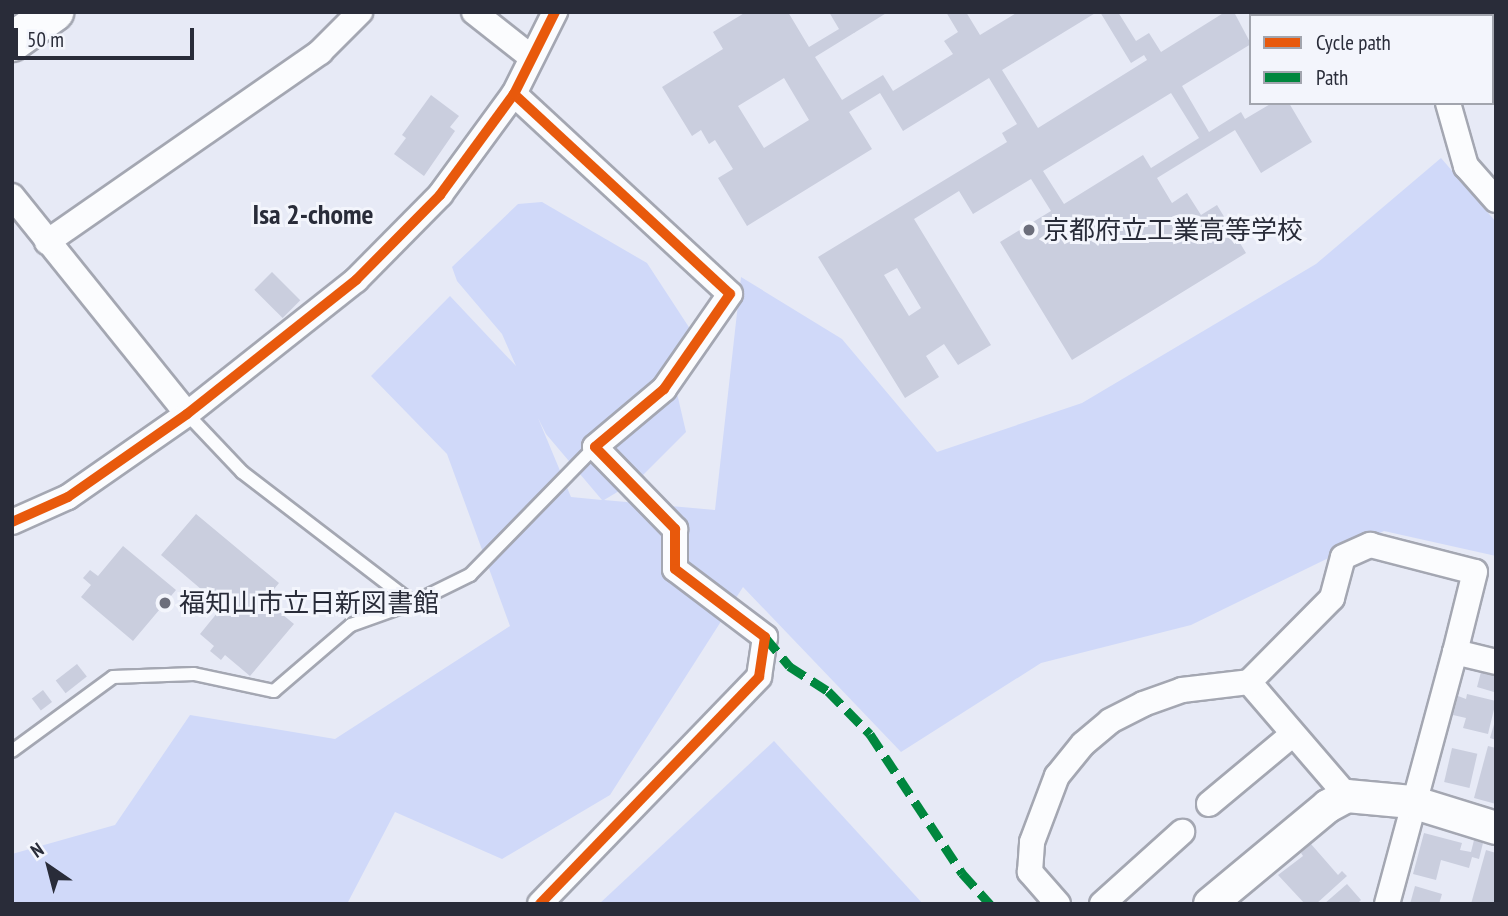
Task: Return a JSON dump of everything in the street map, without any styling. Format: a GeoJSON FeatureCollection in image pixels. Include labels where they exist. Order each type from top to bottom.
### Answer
{"type":"FeatureCollection","features":[{"type":"Feature","properties":{"kind":"main road"},"geometry":{"type":"LineString","coordinates":[[12,41],[54,12]]}},
{"type":"Feature","properties":{"kind":"street"},"geometry":{"type":"LineString","coordinates":[[47,242],[320,52],[360,12]]}},
{"type":"Feature","properties":{"kind":"street"},"geometry":{"type":"LineString","coordinates":[[474,12],[531,57]]}},
{"type":"Feature","properties":{"kind":"street"},"geometry":{"type":"LineString","coordinates":[[12,523],[68,497],[187,414],[356,280],[440,195],[514,94],[555,12]]}},
{"type":"Feature","properties":{"kind":"street"},"geometry":{"type":"LineString","coordinates":[[514,94],[730,294],[664,389],[596,447],[675,529],[675,569],[765,637],[759,677],[673,763],[540,904]]}},
{"type":"Feature","properties":{"kind":"street"},"geometry":{"type":"LineString","coordinates":[[1449,105],[1465,166],[1496,200]]}},
{"type":"Feature","properties":{"kind":"street"},"geometry":{"type":"LineString","coordinates":[[12,196],[187,414]]}},
{"type":"Feature","properties":{"kind":"street"},"geometry":{"type":"LineString","coordinates":[[1058,904],[1030,872],[1032,842],[1057,776],[1083,744],[1110,721],[1143,704],[1182,690],[1249,682],[1332,598],[1343,557],[1370,545],[1475,572],[1387,904]]}},
{"type":"Feature","properties":{"kind":"street"},"geometry":{"type":"LineString","coordinates":[[1455,652],[1496,662]]}},
{"type":"Feature","properties":{"kind":"street"},"geometry":{"type":"LineString","coordinates":[[1249,682],[1348,796]]}},
{"type":"Feature","properties":{"kind":"street"},"geometry":{"type":"LineString","coordinates":[[1209,804],[1293,733]]}},
{"type":"Feature","properties":{"kind":"street"},"geometry":{"type":"LineString","coordinates":[[1210,904],[1328,806],[1348,796],[1412,802],[1496,828]]}},
{"type":"Feature","properties":{"kind":"street"},"geometry":{"type":"LineString","coordinates":[[1102,904],[1182,832]]}},
{"type":"Feature","properties":{"kind":"lane"},"geometry":{"type":"LineString","coordinates":[[187,414],[242,472],[413,603]]}},
{"type":"Feature","properties":{"kind":"lane"},"geometry":{"type":"LineString","coordinates":[[12,751],[113,677],[194,674],[274,691],[351,625],[413,603],[470,575],[596,447]]}},
{"type":"Feature","properties":{"kind":"shaded area"},"geometry":{"type":"Polygon","coordinates":[[[1441,158],[1496,222],[1496,556],[1384,531],[1191,625],[1041,663],[901,752],[743,587],[610,795],[502,859],[395,812],[347,904],[12,904],[12,854],[115,825],[190,715],[335,739],[510,626],[447,454],[371,376],[450,296],[516,366],[502,334],[457,281],[452,267],[518,204],[542,202],[647,263],[696,338],[676,389],[686,432],[639,479],[604,500],[715,510],[741,277],[842,339],[937,452],[1082,403],[1316,264],[1441,158]],[[538,418],[571,497],[602,500],[546,434],[538,418]]]}},
{"type":"Feature","properties":{"kind":"shaded area"},"geometry":{"type":"Polygon","coordinates":[[[774,741],[923,904],[599,904],[774,741]]]}},
{"type":"Feature","properties":{"kind":"building"},"geometry":{"type":"Polygon","coordinates":[[[746,12],[788,12],[809,47],[839,29],[829,12],[888,12],[815,57],[842,100],[883,75],[893,91],[953,54],[944,41],[958,32],[946,12],[966,12],[980,35],[1018,12],[1097,12],[1002,70],[1038,128],[1147,60],[1144,55],[1131,63],[1100,12],[1118,12],[1136,41],[1149,33],[1161,52],[1225,12],[1234,12],[1249,45],[1182,86],[1209,132],[1241,112],[1245,119],[1269,105],[1290,105],[1312,142],[1261,173],[1235,130],[1157,178],[1172,203],[1187,193],[1201,215],[1217,205],[1246,253],[1072,360],[1000,242],[1051,211],[1031,179],[973,214],[959,191],[914,219],[991,345],[958,365],[944,344],[926,356],[939,377],[905,398],[818,257],[1007,142],[1002,133],[1017,124],[989,78],[903,131],[880,93],[849,112],[872,149],[747,226],[718,178],[733,169],[715,140],[709,144],[701,130],[692,136],[662,87],[723,49],[713,32],[746,12]],[[784,78],[738,106],[764,148],[809,120],[784,78]],[[1171,93],[1043,171],[1064,204],[1143,155],[1151,168],[1199,138],[1171,93]],[[897,268],[884,275],[909,316],[921,308],[897,268]]]}},
{"type":"Feature","properties":{"kind":"building"},"geometry":{"type":"Polygon","coordinates":[[[431,95],[459,116],[450,127],[455,131],[424,176],[394,154],[406,138],[402,135],[431,95]]]}},
{"type":"Feature","properties":{"kind":"building"},"geometry":{"type":"Polygon","coordinates":[[[272,272],[300,300],[283,318],[254,290],[272,272]]]}},
{"type":"Feature","properties":{"kind":"building"},"geometry":{"type":"Polygon","coordinates":[[[196,514],[279,583],[265,600],[294,624],[250,676],[225,655],[221,660],[210,651],[214,646],[200,634],[222,607],[161,555],[196,514]]]}},
{"type":"Feature","properties":{"kind":"building"},"geometry":{"type":"Polygon","coordinates":[[[123,546],[176,590],[133,641],[81,597],[91,585],[83,578],[90,570],[98,576],[123,546]]]}},
{"type":"Feature","properties":{"kind":"building"},"geometry":{"type":"Polygon","coordinates":[[[77,664],[87,677],[66,693],[56,681],[77,664]]]}},
{"type":"Feature","properties":{"kind":"building"},"geometry":{"type":"Polygon","coordinates":[[[1481,672],[1496,676],[1494,692],[1477,687],[1481,672]]]}},
{"type":"Feature","properties":{"kind":"building"},"geometry":{"type":"Polygon","coordinates":[[[43,690],[52,702],[41,710],[32,698],[43,690]]]}},
{"type":"Feature","properties":{"kind":"building"},"geometry":{"type":"Polygon","coordinates":[[[1467,694],[1496,701],[1488,734],[1463,728],[1466,718],[1453,715],[1458,696],[1466,699],[1467,694]]]}},
{"type":"Feature","properties":{"kind":"building"},"geometry":{"type":"Polygon","coordinates":[[[1496,721],[1496,740],[1490,738],[1496,721]]]}},
{"type":"Feature","properties":{"kind":"building"},"geometry":{"type":"Polygon","coordinates":[[[1488,746],[1496,748],[1496,804],[1474,798],[1488,746]]]}},
{"type":"Feature","properties":{"kind":"building"},"geometry":{"type":"Polygon","coordinates":[[[1452,748],[1477,754],[1469,788],[1444,782],[1452,748]]]}},
{"type":"Feature","properties":{"kind":"building"},"geometry":{"type":"Polygon","coordinates":[[[1424,833],[1462,843],[1460,850],[1471,852],[1474,840],[1483,843],[1479,859],[1472,857],[1469,868],[1441,860],[1436,880],[1413,874],[1424,833]]]}},
{"type":"Feature","properties":{"kind":"building"},"geometry":{"type":"Polygon","coordinates":[[[1311,844],[1338,875],[1342,871],[1347,876],[1316,904],[1305,904],[1278,875],[1303,856],[1301,853],[1311,844]]]}},
{"type":"Feature","properties":{"kind":"building"},"geometry":{"type":"Polygon","coordinates":[[[1486,850],[1496,853],[1496,904],[1471,904],[1486,850]]]}},
{"type":"Feature","properties":{"kind":"building"},"geometry":{"type":"Polygon","coordinates":[[[1347,884],[1361,900],[1357,904],[1324,904],[1347,884]]]}},
{"type":"Feature","properties":{"kind":"building"},"geometry":{"type":"Polygon","coordinates":[[[1415,886],[1442,894],[1439,904],[1410,904],[1415,886]]]}},
{"type":"Feature","properties":{"kind":"marked path"},"geometry":{"type":"LineString","coordinates":[[765,637],[789,666],[828,691],[870,734],[962,873],[990,904]]}},
{"type":"Feature","properties":{"kind":"cycle path"},"geometry":{"type":"LineString","coordinates":[[12,522],[68,497],[187,414],[356,280],[440,195],[514,94],[555,12]]}},
{"type":"Feature","properties":{"kind":"cycle path"},"geometry":{"type":"LineString","coordinates":[[514,94],[730,294],[664,389],[595,447],[675,529],[675,569],[765,637],[759,677],[540,904]]}},
{"type":"Feature","properties":{"kind":"place","name":"京都府立工業高等学校"},"geometry":{"type":"Point","coordinates":[1029,230]}},
{"type":"Feature","properties":{"kind":"place","name":"福知山市立日新図書館"},"geometry":{"type":"Point","coordinates":[165,603]}},
{"type":"Feature","properties":{"kind":"district","name":"Isa 2-chome"},"geometry":{"type":"Point","coordinates":[313,214]}}]}
